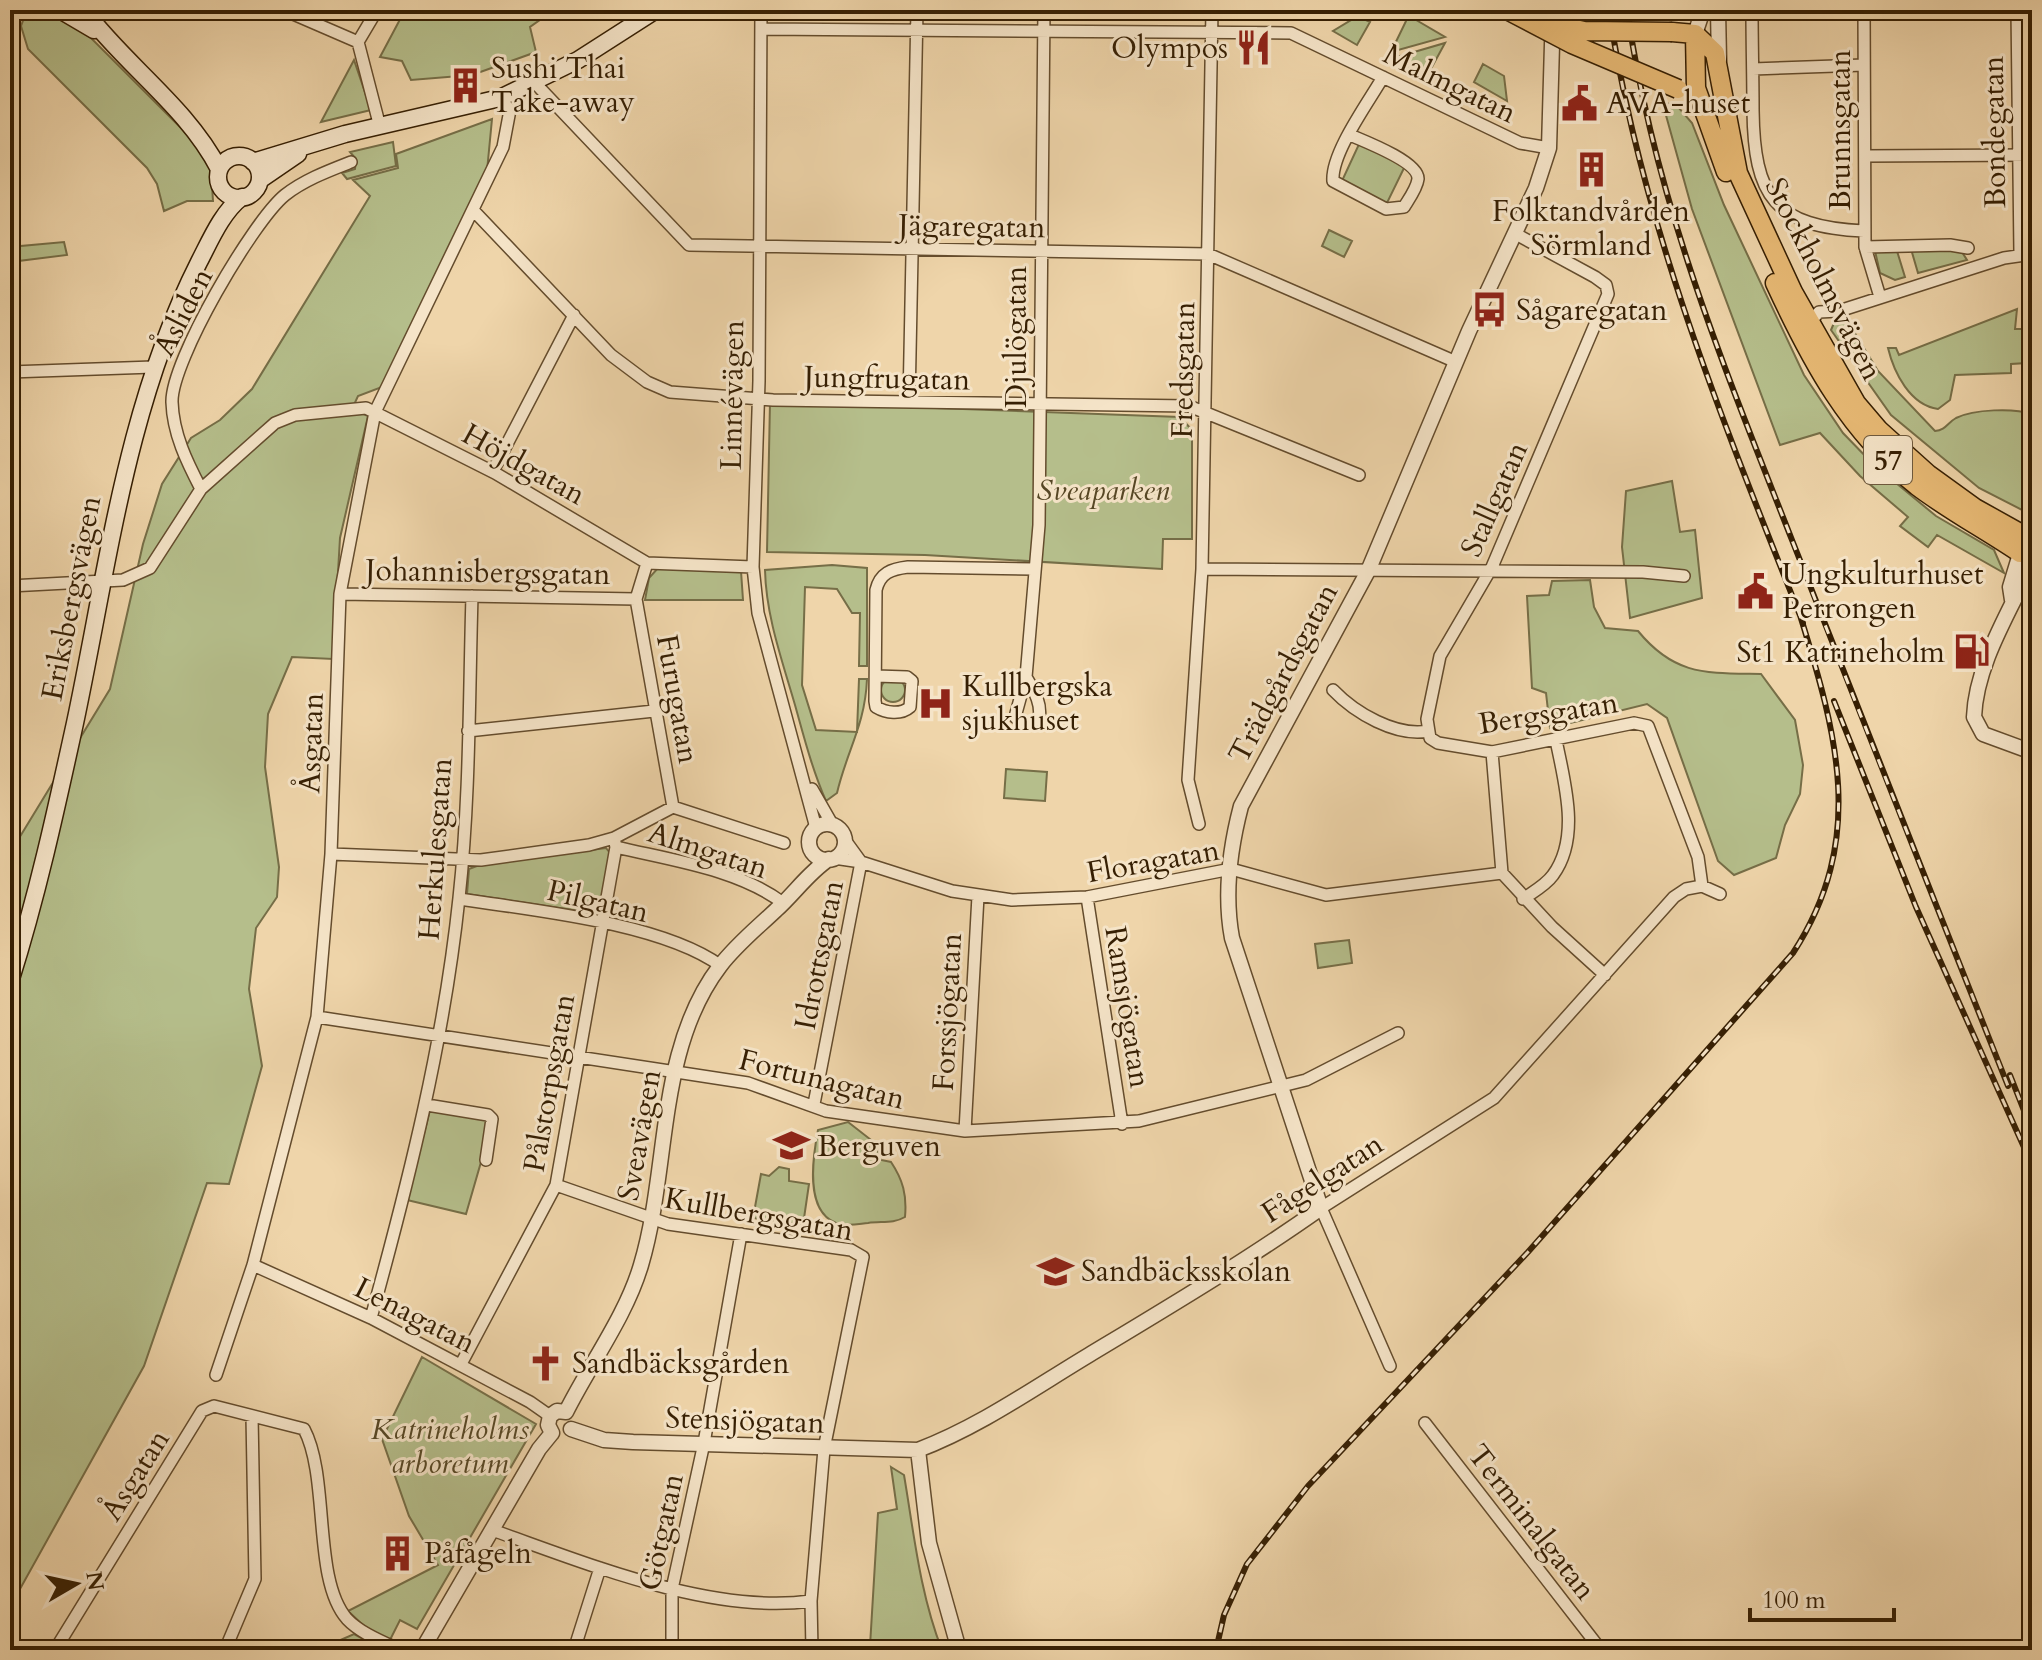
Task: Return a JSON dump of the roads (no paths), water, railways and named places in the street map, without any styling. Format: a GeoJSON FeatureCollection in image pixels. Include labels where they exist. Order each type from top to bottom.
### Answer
{"type":"FeatureCollection","features":[{"type":"Feature","properties":{"kind":"main road"},"geometry":{"type":"LineString","coordinates":[[60,10],[102,35]]}},
{"type":"Feature","properties":{"kind":"main road"},"geometry":{"type":"LineString","coordinates":[[84,10],[102,35],[194,131],[219,169],[222,189],[232,196],[242,197],[251,193],[260,180],[303,150]]}},
{"type":"Feature","properties":{"kind":"main road"},"geometry":{"type":"LineString","coordinates":[[194,131],[232,157],[253,162],[303,150],[380,127],[500,98],[578,60],[656,10]]}},
{"type":"Feature","properties":{"kind":"main road","name":"57"},"geometry":{"type":"LineString","coordinates":[[1507,10],[1572,44],[1687,89]]}},
{"type":"Feature","properties":{"kind":"main road"},"geometry":{"type":"LineString","coordinates":[[1527,10],[1565,28],[1695,34],[1711,46],[1719,60],[1710,77],[1687,89]]}},
{"type":"Feature","properties":{"kind":"main road"},"geometry":{"type":"LineString","coordinates":[[1687,89],[1695,34]]}},
{"type":"Feature","properties":{"kind":"main road","name":"Stockholmsvägen"},"geometry":{"type":"LineString","coordinates":[[1719,60],[1734,163],[1802,325]]}},
{"type":"Feature","properties":{"kind":"main road","name":"Stockholmsvägen"},"geometry":{"type":"LineString","coordinates":[[1687,89],[1703,110],[1736,197],[1802,325],[1842,382],[1879,430],[2027,551]]}},
{"type":"Feature","properties":{"kind":"main road"},"geometry":{"type":"LineString","coordinates":[[219,169],[232,157]]}},
{"type":"Feature","properties":{"kind":"main road"},"geometry":{"type":"LineString","coordinates":[[253,162],[260,180]]}},
{"type":"Feature","properties":{"kind":"main road","name":"Eriksbergsvägen"},"geometry":{"type":"LineString","coordinates":[[214,234],[222,189]]}},
{"type":"Feature","properties":{"kind":"main road","name":"Eriksbergsvägen"},"geometry":{"type":"LineString","coordinates":[[10,982],[55,813],[129,458],[153,367],[173,313],[214,234],[242,197]]}},
{"type":"Feature","properties":{"kind":"street"},"geometry":{"type":"LineString","coordinates":[[284,10],[358,42]]}},
{"type":"Feature","properties":{"kind":"street"},"geometry":{"type":"LineString","coordinates":[[377,10],[358,42],[380,127]]}},
{"type":"Feature","properties":{"kind":"street","name":"Linnévägen"},"geometry":{"type":"LineString","coordinates":[[761,10],[753,567],[758,613],[816,828]]}},
{"type":"Feature","properties":{"kind":"street"},"geometry":{"type":"LineString","coordinates":[[909,402],[917,10]]}},
{"type":"Feature","properties":{"kind":"street","name":"Djulögatan"},"geometry":{"type":"LineString","coordinates":[[1026,677],[1039,525],[1044,10]]}},
{"type":"Feature","properties":{"kind":"street","name":"Fredsgatan"},"geometry":{"type":"LineString","coordinates":[[1199,824],[1188,780],[1202,569],[1212,10]]}},
{"type":"Feature","properties":{"kind":"street","name":"Trädgårdsgatan"},"geometry":{"type":"LineString","coordinates":[[1390,1366],[1321,1208],[1232,938],[1228,913],[1234,834],[1241,806],[1368,571],[1456,362],[1536,188],[1549,148],[1553,10]]}},
{"type":"Feature","properties":{"kind":"street"},"geometry":{"type":"LineString","coordinates":[[1695,34],[1703,10]]}},
{"type":"Feature","properties":{"kind":"street"},"geometry":{"type":"LineString","coordinates":[[1718,10],[1719,60]]}},
{"type":"Feature","properties":{"kind":"street"},"geometry":{"type":"LineString","coordinates":[[1752,10],[1754,156],[1767,192],[1787,212],[1813,224],[1864,231]]}},
{"type":"Feature","properties":{"kind":"street","name":"Brunnsgatan"},"geometry":{"type":"LineString","coordinates":[[1864,10],[1864,231],[1865,247],[1880,297]]}},
{"type":"Feature","properties":{"kind":"street","name":"Bondegatan"},"geometry":{"type":"LineString","coordinates":[[2017,10],[2019,155],[2026,254]]}},
{"type":"Feature","properties":{"kind":"street","name":"Malmgatan"},"geometry":{"type":"LineString","coordinates":[[761,29],[1291,33],[1520,143],[1549,148]]}},
{"type":"Feature","properties":{"kind":"street"},"geometry":{"type":"LineString","coordinates":[[1753,69],[1864,65]]}},
{"type":"Feature","properties":{"kind":"street"},"geometry":{"type":"LineString","coordinates":[[1350,135],[1407,162],[1416,172],[1418,180],[1404,207],[1386,209],[1333,181],[1332,168],[1350,135],[1383,77]]}},
{"type":"Feature","properties":{"kind":"street","name":"Jägaregatan"},"geometry":{"type":"LineString","coordinates":[[535,83],[689,245],[1208,254],[1456,362]]}},
{"type":"Feature","properties":{"kind":"street","name":"Åsgatan"},"geometry":{"type":"LineString","coordinates":[[216,1375],[253,1265],[317,1017],[331,854],[340,594],[375,412],[503,147],[506,130],[499,113],[500,98]]}},
{"type":"Feature","properties":{"kind":"street"},"geometry":{"type":"LineString","coordinates":[[1865,156],[2032,155]]}},
{"type":"Feature","properties":{"kind":"street","name":"Åsliden"},"geometry":{"type":"LineString","coordinates":[[201,489],[179,441],[172,399],[183,357],[199,320],[272,208],[302,184],[351,162]]}},
{"type":"Feature","properties":{"kind":"street","name":"Jungfrugatan"},"geometry":{"type":"LineString","coordinates":[[473,210],[611,355],[647,382],[684,395],[1189,406],[1206,410],[1359,475]]}},
{"type":"Feature","properties":{"kind":"street","name":"Stallgatan"},"geometry":{"type":"LineString","coordinates":[[1428,731],[1429,700],[1440,656],[1488,573],[1606,301],[1606,285],[1514,233]]}},
{"type":"Feature","properties":{"kind":"street"},"geometry":{"type":"LineString","coordinates":[[1865,247],[1950,245],[1968,248]]}},
{"type":"Feature","properties":{"kind":"street"},"geometry":{"type":"LineString","coordinates":[[1802,325],[1819,312],[1839,311],[2026,254]]}},
{"type":"Feature","properties":{"kind":"street"},"geometry":{"type":"LineString","coordinates":[[493,471],[574,315]]}},
{"type":"Feature","properties":{"kind":"street"},"geometry":{"type":"LineString","coordinates":[[10,372],[153,367]]}},
{"type":"Feature","properties":{"kind":"street"},"geometry":{"type":"LineString","coordinates":[[10,586],[123,580],[150,568],[201,489],[254,439],[285,417],[354,407],[375,412]]}},
{"type":"Feature","properties":{"kind":"street","name":"Höjdgatan"},"geometry":{"type":"LineString","coordinates":[[375,412],[493,471],[647,563],[753,567]]}},
{"type":"Feature","properties":{"kind":"street"},"geometry":{"type":"LineString","coordinates":[[2027,551],[2010,587],[2012,600],[1977,698],[1974,717],[1983,734],[2032,752]]}},
{"type":"Feature","properties":{"kind":"street"},"geometry":{"type":"LineString","coordinates":[[636,599],[647,563]]}},
{"type":"Feature","properties":{"kind":"street"},"geometry":{"type":"LineString","coordinates":[[876,676],[876,590],[882,576],[888,571],[908,567],[1033,569]]}},
{"type":"Feature","properties":{"kind":"street"},"geometry":{"type":"LineString","coordinates":[[1202,569],[1643,572],[1684,576]]}},
{"type":"Feature","properties":{"kind":"street","name":"Johannisbergsgatan"},"geometry":{"type":"LineString","coordinates":[[340,594],[636,599]]}},
{"type":"Feature","properties":{"kind":"street","name":"Herkulesgatan"},"geometry":{"type":"LineString","coordinates":[[371,1318],[427,1105],[440,1036],[463,859],[472,596]]}},
{"type":"Feature","properties":{"kind":"street","name":"Furugatan"},"geometry":{"type":"LineString","coordinates":[[636,599],[673,807]]}},
{"type":"Feature","properties":{"kind":"street","name":"Bergsgatan"},"geometry":{"type":"LineString","coordinates":[[1333,690],[1347,704],[1398,730],[1428,731],[1438,743],[1492,752],[1634,723],[1646,725],[1698,857],[1702,886]]}},
{"type":"Feature","properties":{"kind":"street"},"geometry":{"type":"LineString","coordinates":[[468,731],[654,711]]}},
{"type":"Feature","properties":{"kind":"street"},"geometry":{"type":"LineString","coordinates":[[1523,899],[1555,872],[1567,829],[1567,796],[1556,740]]}},
{"type":"Feature","properties":{"kind":"street"},"geometry":{"type":"LineString","coordinates":[[1492,752],[1502,873],[1523,899],[1605,975]]}},
{"type":"Feature","properties":{"kind":"street","name":"Linnévägen"},"geometry":{"type":"LineString","coordinates":[[803,774],[832,824]]}},
{"type":"Feature","properties":{"kind":"street"},"geometry":{"type":"LineString","coordinates":[[331,854],[463,859],[504,857],[615,842],[673,807],[784,843]]}},
{"type":"Feature","properties":{"kind":"street"},"geometry":{"type":"LineString","coordinates":[[845,840],[842,851],[831,859],[818,857],[811,849],[810,837],[816,828],[832,824],[842,832],[861,862]]}},
{"type":"Feature","properties":{"kind":"street","name":"Almgatan"},"geometry":{"type":"LineString","coordinates":[[615,842],[741,881],[766,891],[783,903]]}},
{"type":"Feature","properties":{"kind":"street","name":"Pålstorpsgatan"},"geometry":{"type":"LineString","coordinates":[[461,1364],[556,1185],[615,842]]}},
{"type":"Feature","properties":{"kind":"street","name":"Sveavägen"},"geometry":{"type":"LineString","coordinates":[[797,890],[811,849]]}},
{"type":"Feature","properties":{"kind":"street","name":"Floragatan"},"geometry":{"type":"LineString","coordinates":[[831,859],[861,862],[934,887],[978,896],[1025,900],[1087,897],[1231,869],[1326,895],[1502,873]]}},
{"type":"Feature","properties":{"kind":"street","name":"Sveavägen"},"geometry":{"type":"LineString","coordinates":[[566,1412],[637,1279],[685,1032],[721,966],[831,859]]}},
{"type":"Feature","properties":{"kind":"street","name":"Idrottsgatan"},"geometry":{"type":"LineString","coordinates":[[814,1104],[861,862]]}},
{"type":"Feature","properties":{"kind":"street"},"geometry":{"type":"LineString","coordinates":[[1702,886],[1720,894]]}},
{"type":"Feature","properties":{"kind":"street","name":"Fågelgatan"},"geometry":{"type":"LineString","coordinates":[[918,1450],[946,1439],[1157,1315],[1494,1098],[1674,897],[1686,889],[1702,886]]}},
{"type":"Feature","properties":{"kind":"street","name":"Forssjögatan"},"geometry":{"type":"LineString","coordinates":[[965,1131],[978,896]]}},
{"type":"Feature","properties":{"kind":"street","name":"Ramsjögatan"},"geometry":{"type":"LineString","coordinates":[[1087,897],[1122,1124]]}},
{"type":"Feature","properties":{"kind":"street","name":"Pilgatan"},"geometry":{"type":"LineString","coordinates":[[459,899],[603,923],[694,949],[721,966]]}},
{"type":"Feature","properties":{"kind":"street","name":"Fortunagatan"},"geometry":{"type":"LineString","coordinates":[[317,1017],[748,1083],[814,1104],[826,1111],[965,1131],[1122,1124],[1306,1080],[1398,1033]]}},
{"type":"Feature","properties":{"kind":"street"},"geometry":{"type":"LineString","coordinates":[[427,1105],[488,1115],[492,1119],[486,1160]]}},
{"type":"Feature","properties":{"kind":"street","name":"Kullbergsgatan"},"geometry":{"type":"LineString","coordinates":[[556,1185],[650,1219],[851,1250],[863,1257],[824,1449]]}},
{"type":"Feature","properties":{"kind":"street","name":"Götgatan"},"geometry":{"type":"LineString","coordinates":[[672,1650],[672,1589],[704,1443],[741,1234]]}},
{"type":"Feature","properties":{"kind":"street","name":"Lenagatan"},"geometry":{"type":"LineString","coordinates":[[253,1265],[371,1318],[461,1364],[550,1416]]}},
{"type":"Feature","properties":{"kind":"street","name":"Åsgatan"},"geometry":{"type":"LineString","coordinates":[[55,1650],[202,1411],[214,1406],[304,1429],[312,1457],[336,1601],[356,1626],[400,1650]]}},
{"type":"Feature","properties":{"kind":"street"},"geometry":{"type":"LineString","coordinates":[[557,1411],[566,1412],[573,1421],[571,1429],[562,1435],[552,1433],[548,1425],[550,1416],[557,1411]]}},
{"type":"Feature","properties":{"kind":"street"},"geometry":{"type":"LineString","coordinates":[[225,1650],[255,1579],[252,1416]]}},
{"type":"Feature","properties":{"kind":"street","name":"Terminalgatan"},"geometry":{"type":"LineString","coordinates":[[1425,1423],[1601,1650]]}},
{"type":"Feature","properties":{"kind":"street","name":"Stensjögatan"},"geometry":{"type":"LineString","coordinates":[[571,1429],[604,1440],[918,1450]]}},
{"type":"Feature","properties":{"kind":"street"},"geometry":{"type":"LineString","coordinates":[[422,1650],[552,1433]]}},
{"type":"Feature","properties":{"kind":"street"},"geometry":{"type":"LineString","coordinates":[[812,1650],[811,1601],[824,1449]]}},
{"type":"Feature","properties":{"kind":"street"},"geometry":{"type":"LineString","coordinates":[[918,1450],[929,1543],[959,1650]]}},
{"type":"Feature","properties":{"kind":"street"},"geometry":{"type":"LineString","coordinates":[[492,1530],[600,1568],[672,1589],[768,1602],[811,1601]]}},
{"type":"Feature","properties":{"kind":"street"},"geometry":{"type":"LineString","coordinates":[[574,1650],[600,1568]]}},
{"type":"Feature","properties":{"kind":"railway"},"geometry":{"type":"LineString","coordinates":[[1609,10],[1623,90],[1642,168],[1688,322],[1803,623]]}},
{"type":"Feature","properties":{"kind":"railway"},"geometry":{"type":"LineString","coordinates":[[1627,10],[1655,148],[1673,215],[1716,344],[2008,1086]]}},
{"type":"Feature","properties":{"kind":"railway"},"geometry":{"type":"LineString","coordinates":[[1216,1650],[1224,1615],[1247,1564],[1308,1486],[1528,1252],[1793,953],[1816,911],[1831,869],[1837,828],[1838,786],[1825,702],[1800,615]]}},
{"type":"Feature","properties":{"kind":"railway"},"geometry":{"type":"LineString","coordinates":[[1834,701],[1916,907],[2032,1165]]}},
{"type":"Feature","properties":{"kind":"railway"},"geometry":{"type":"LineString","coordinates":[[2010,1075],[2032,1131]]}},
{"type":"Feature","properties":{"kind":"place","name":"Olympos"},"geometry":{"type":"Point","coordinates":[1254,48]}},
{"type":"Feature","properties":{"kind":"place","name":"Sushi Thai Take-away"},"geometry":{"type":"Point","coordinates":[465,85]}},
{"type":"Feature","properties":{"kind":"place","name":"AVA-huset"},"geometry":{"type":"Point","coordinates":[1580,103]}},
{"type":"Feature","properties":{"kind":"place","name":"Folktandvården Sörmland"},"geometry":{"type":"Point","coordinates":[1591,170]}},
{"type":"Feature","properties":{"kind":"place","name":"Sågaregatan"},"geometry":{"type":"Point","coordinates":[1490,310]}},
{"type":"Feature","properties":{"kind":"place","name":"Ungkulturhuset Perrongen"},"geometry":{"type":"Point","coordinates":[1756,591]}},
{"type":"Feature","properties":{"kind":"place","name":"St1 Katrineholm"},"geometry":{"type":"Point","coordinates":[1971,652]}},
{"type":"Feature","properties":{"kind":"place","name":"Kullbergska sjukhuset"},"geometry":{"type":"Point","coordinates":[936,703]}},
{"type":"Feature","properties":{"kind":"place","name":"Berguven"},"geometry":{"type":"Point","coordinates":[791,1146]}},
{"type":"Feature","properties":{"kind":"place","name":"Sandbäcksskolan"},"geometry":{"type":"Point","coordinates":[1055,1271]}},
{"type":"Feature","properties":{"kind":"place","name":"Sandbäcksgården"},"geometry":{"type":"Point","coordinates":[546,1363]}},
{"type":"Feature","properties":{"kind":"place","name":"Påfågeln"},"geometry":{"type":"Point","coordinates":[398,1553]}},
{"type":"Feature","properties":{"kind":"park label","name":"Sveaparken"},"geometry":{"type":"Point","coordinates":[1103,490]}},
{"type":"Feature","properties":{"kind":"park label","name":"Katrineholms arboretum"},"geometry":{"type":"Point","coordinates":[450,1446]}}]}
